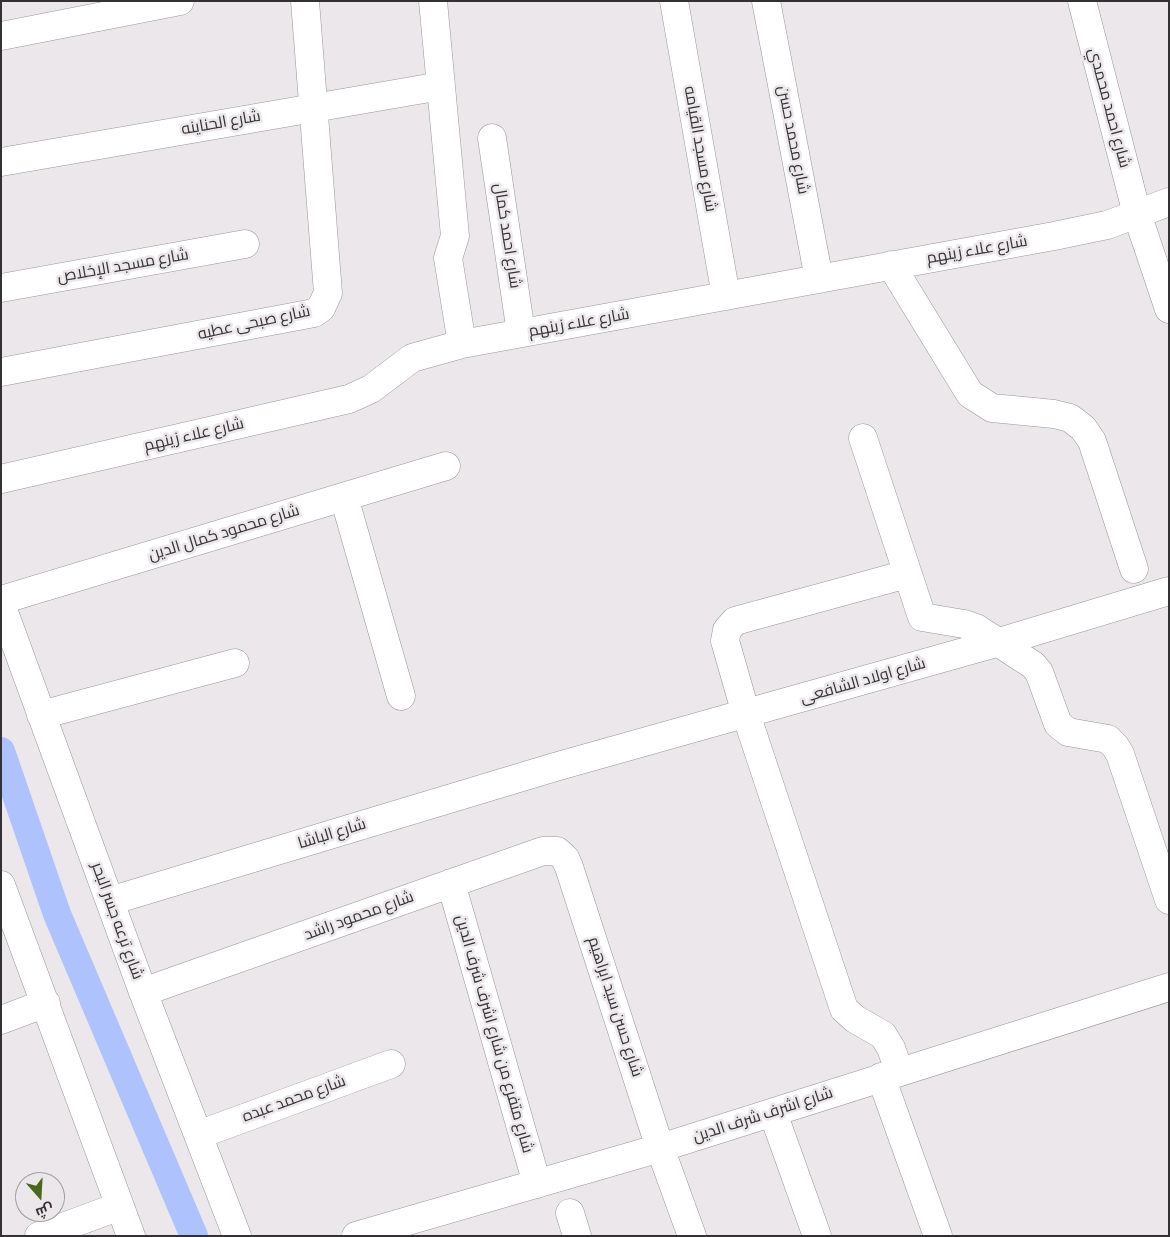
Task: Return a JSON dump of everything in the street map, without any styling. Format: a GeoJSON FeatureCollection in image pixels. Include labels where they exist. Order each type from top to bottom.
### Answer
{"type":"FeatureCollection","features":[{"type":"Feature","properties":{"kind":"street"},"geometry":{"type":"LineString","coordinates":[[1,36],[180,1]]}},
{"type":"Feature","properties":{"kind":"street","name":"شارع صبحى عطيه"},"geometry":{"type":"LineString","coordinates":[[1,372],[314,313],[321,308],[328,293],[305,1]]}},
{"type":"Feature","properties":{"kind":"street"},"geometry":{"type":"LineString","coordinates":[[433,1],[455,236],[448,258],[462,344]]}},
{"type":"Feature","properties":{"kind":"street","name":"شارع مسجد القيامه"},"geometry":{"type":"LineString","coordinates":[[674,1],[726,296]]}},
{"type":"Feature","properties":{"kind":"street","name":"شارع محمد حسن"},"geometry":{"type":"LineString","coordinates":[[766,1],[819,279]]}},
{"type":"Feature","properties":{"kind":"street","name":"شارع احمد محمدي"},"geometry":{"type":"LineString","coordinates":[[1082,1],[1137,214],[1169,309]]}},
{"type":"Feature","properties":{"kind":"street","name":"شارع الحناينه"},"geometry":{"type":"LineString","coordinates":[[1,162],[441,86]]}},
{"type":"Feature","properties":{"kind":"street","name":"شارع احمد كمال"},"geometry":{"type":"LineString","coordinates":[[492,138],[521,333]]}},
{"type":"Feature","properties":{"kind":"street","name":"شارع علاء زينهم"},"geometry":{"type":"LineString","coordinates":[[1,478],[348,399],[371,389],[412,358],[462,344],[1054,236],[1107,224],[1169,202]]}},
{"type":"Feature","properties":{"kind":"street","name":"شارع مسجد الإخلاص"},"geometry":{"type":"LineString","coordinates":[[1,288],[245,244]]}},
{"type":"Feature","properties":{"kind":"street"},"geometry":{"type":"LineString","coordinates":[[891,265],[970,394],[992,408],[1054,414],[1070,418],[1083,428],[1092,441],[1134,569]]}},
{"type":"Feature","properties":{"kind":"street"},"geometry":{"type":"LineString","coordinates":[[863,438],[922,617],[964,624],[976,628],[996,644],[1033,665],[1040,672],[1058,724],[1062,728],[1068,732],[1108,739],[1115,746],[1120,754],[1169,900]]}},
{"type":"Feature","properties":{"kind":"street","name":"شارع محمود كمال الدين"},"geometry":{"type":"LineString","coordinates":[[1,600],[446,466]]}},
{"type":"Feature","properties":{"kind":"street"},"geometry":{"type":"LineString","coordinates":[[344,497],[401,696]]}},
{"type":"Feature","properties":{"kind":"street"},"geometry":{"type":"LineString","coordinates":[[907,574],[735,621],[727,630],[726,641],[746,714],[844,1009],[855,1020],[883,1035],[891,1048],[890,1074],[938,1236]]}},
{"type":"Feature","properties":{"kind":"street","name":"شارع اولاد الشافعى"},"geometry":{"type":"LineString","coordinates":[[555,767],[996,644],[1169,591]]}},
{"type":"Feature","properties":{"kind":"street","name":"شارع ترعه جسر البحر"},"geometry":{"type":"LineString","coordinates":[[1,604],[143,992],[237,1236]]}},
{"type":"Feature","properties":{"kind":"street"},"geometry":{"type":"LineString","coordinates":[[41,715],[235,663]]}},
{"type":"Feature","properties":{"kind":"street","name":"شارع الباشا"},"geometry":{"type":"LineString","coordinates":[[110,901],[555,767]]}},
{"type":"Feature","properties":{"kind":"street","name":"شارع محمود راشد"},"geometry":{"type":"LineString","coordinates":[[143,992],[543,851],[557,851],[565,858],[569,867]]}},
{"type":"Feature","properties":{"kind":"street","name":"شارع حسن سيد ابراهيم"},"geometry":{"type":"LineString","coordinates":[[569,867],[660,1148],[692,1236]]}},
{"type":"Feature","properties":{"kind":"street","name":"شارع متفرع من شارع اشرف شرف الدين"},"geometry":{"type":"LineString","coordinates":[[451,883],[537,1184]]}},
{"type":"Feature","properties":{"kind":"street"},"geometry":{"type":"LineString","coordinates":[[1,885],[131,1236]]}},
{"type":"Feature","properties":{"kind":"street","name":"شارع اشرف شرف الدين"},"geometry":{"type":"LineString","coordinates":[[369,1234],[660,1148],[1169,987]]}},
{"type":"Feature","properties":{"kind":"street"},"geometry":{"type":"LineString","coordinates":[[1,1020],[46,1003]]}},
{"type":"Feature","properties":{"kind":"street","name":"شارع محمد عبده"},"geometry":{"type":"LineString","coordinates":[[198,1135],[391,1064]]}},
{"type":"Feature","properties":{"kind":"street"},"geometry":{"type":"LineString","coordinates":[[773,1113],[817,1236]]}},
{"type":"Feature","properties":{"kind":"street"},"geometry":{"type":"LineString","coordinates":[[39,1236],[120,1206]]}},
{"type":"Feature","properties":{"kind":"waterway"},"geometry":{"type":"LineString","coordinates":[[1,751],[57,914],[194,1236]]}}]}
